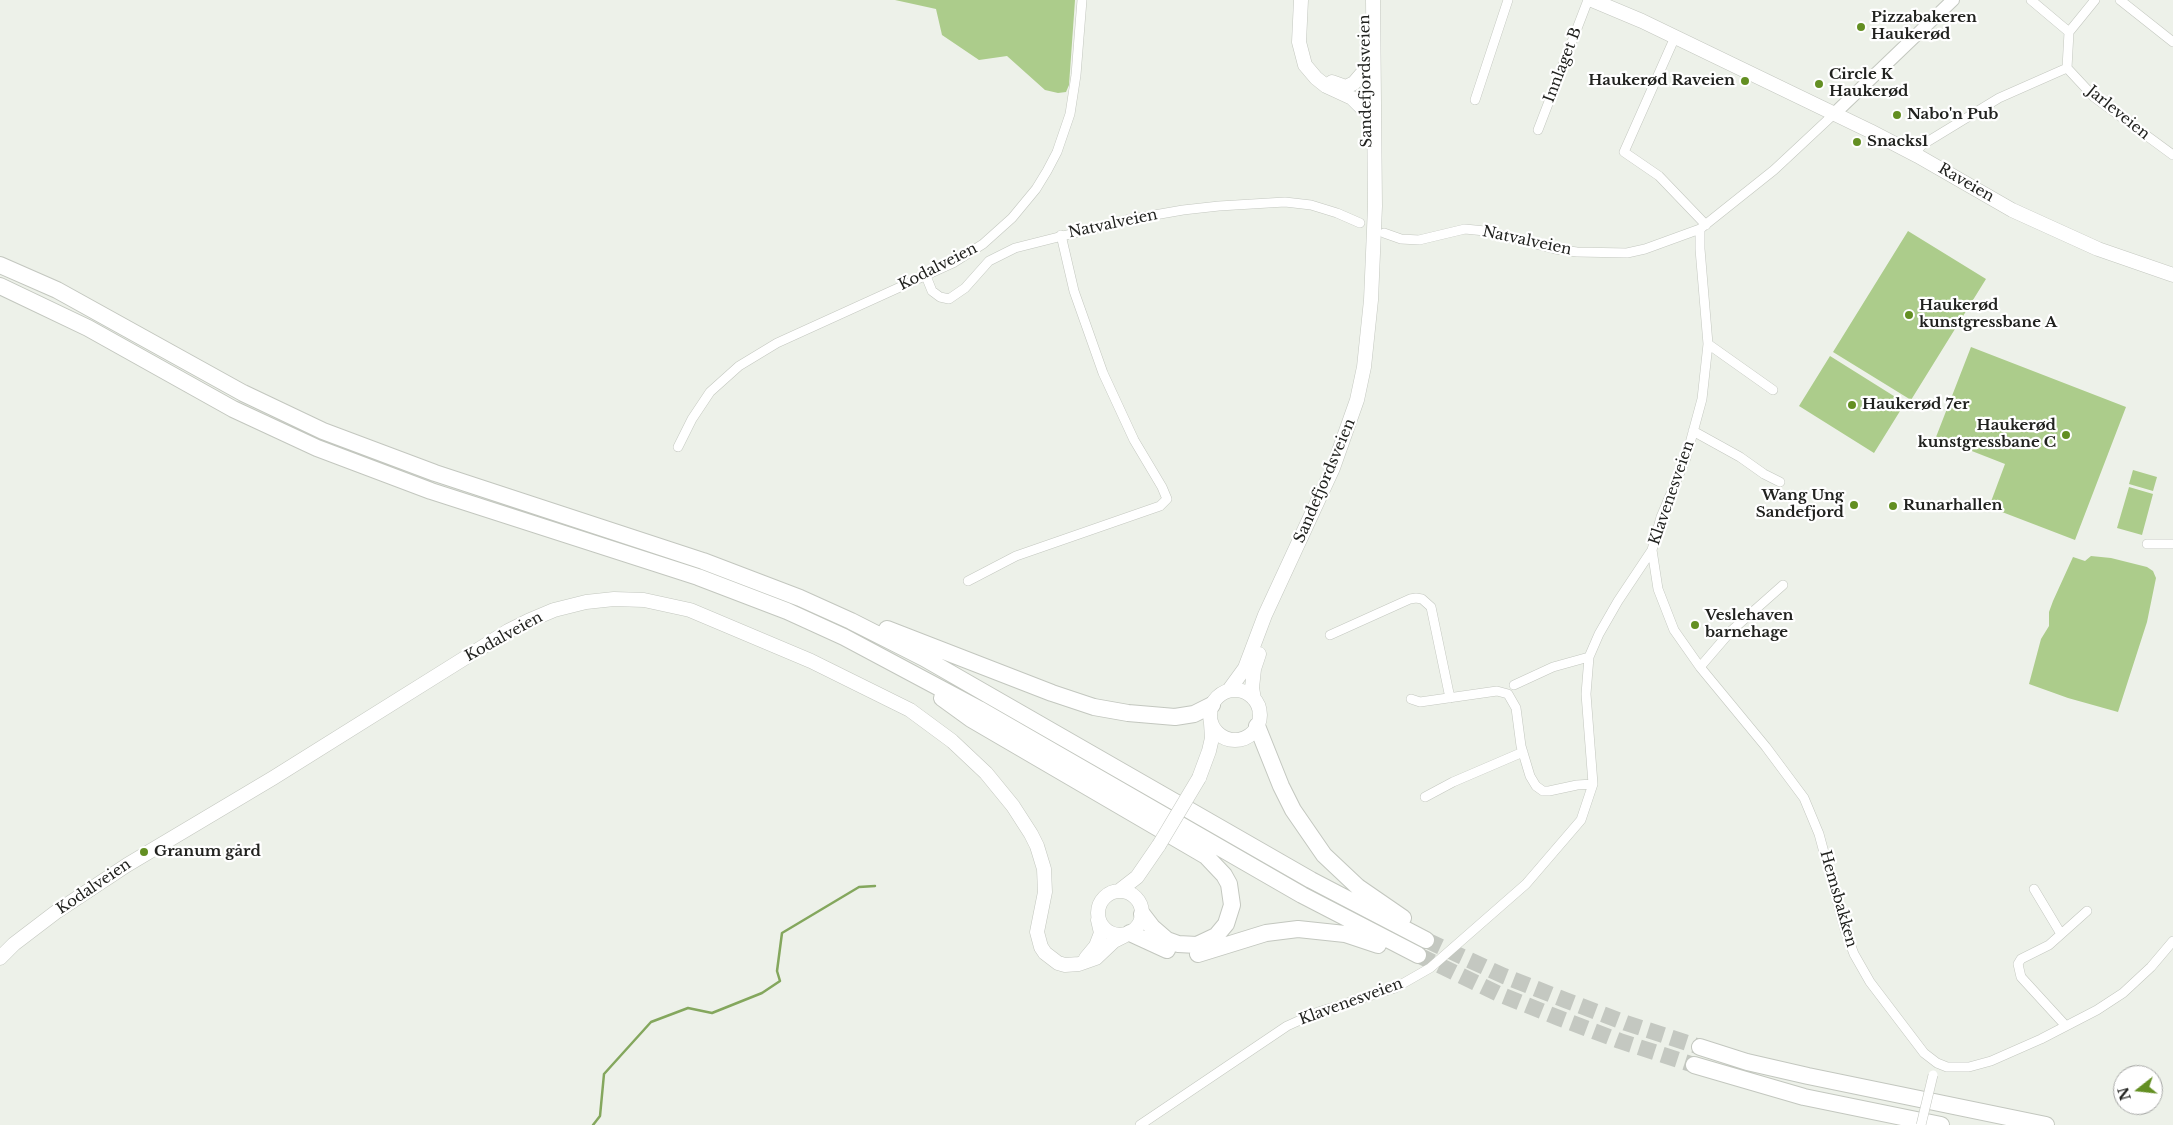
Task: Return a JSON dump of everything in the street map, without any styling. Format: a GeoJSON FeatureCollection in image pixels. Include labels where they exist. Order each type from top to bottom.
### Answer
{"type":"FeatureCollection","features":[{"type":"Feature","properties":{"kind":"highway"},"geometry":{"type":"LineString","coordinates":[[0,265],[57,290],[243,393],[323,430],[392,458],[703,561],[800,598],[924,658],[1296,872],[1428,936],[1358,887],[1324,855],[1293,810],[1257,726]]}},
{"type":"Feature","properties":{"kind":"highway"},"geometry":{"type":"LineString","coordinates":[[0,286],[88,328],[241,413],[316,448],[431,491],[706,580],[787,611],[844,637],[918,674],[1302,895],[1416,958],[1345,934],[1313,930],[1281,931],[1251,937],[1210,951],[1191,954],[1175,953],[1127,934]]}},
{"type":"Feature","properties":{"kind":"highway"},"geometry":{"type":"LineString","coordinates":[[800,598],[815,597],[891,631],[1052,693],[1094,707],[1128,714],[1175,717],[1194,714],[1212,705]]}},
{"type":"Feature","properties":{"kind":"highway"},"geometry":{"type":"LineString","coordinates":[[844,637],[852,649],[914,681],[971,719],[1206,856],[1224,874],[1229,884],[1232,905],[1230,916],[1222,931],[1206,942],[1188,946],[1167,940],[1152,928],[1141,908]]}},
{"type":"Feature","properties":{"kind":"highway"},"geometry":{"type":"LineString","coordinates":[[1700,1047],[1808,1076],[2046,1125]]}},
{"type":"Feature","properties":{"kind":"highway"},"geometry":{"type":"LineString","coordinates":[[1694,1065],[1804,1097],[1941,1125]]}},
{"type":"Feature","properties":{"kind":"main road"},"geometry":{"type":"LineString","coordinates":[[1301,0],[1299,42],[1306,65],[1316,78],[1326,86],[1352,98],[1367,113]]}},
{"type":"Feature","properties":{"kind":"main road"},"geometry":{"type":"LineString","coordinates":[[1309,0],[1305,40],[1308,57],[1321,76],[1336,85],[1346,87],[1354,83],[1366,69]]}},
{"type":"Feature","properties":{"kind":"main road","name":"Sandefjordsveien"},"geometry":{"type":"LineString","coordinates":[[1365,0],[1372,251]]}},
{"type":"Feature","properties":{"kind":"main road","name":"Sandefjordsveien"},"geometry":{"type":"LineString","coordinates":[[1230,690],[1245,668],[1265,615],[1333,468],[1357,400],[1364,367],[1368,331],[1375,206],[1373,0]]}},
{"type":"Feature","properties":{"kind":"main road","name":"Raveien"},"geometry":{"type":"LineString","coordinates":[[1596,1],[1676,37],[1834,114],[1914,154],[2012,210],[2075,240],[2173,275]]}},
{"type":"Feature","properties":{"kind":"main road","name":"Sandefjordsveien"},"geometry":{"type":"LineString","coordinates":[[1254,699],[1252,688],[1254,669],[1290,561]]}},
{"type":"Feature","properties":{"kind":"main road","name":"Kodalveien"},"geometry":{"type":"LineString","coordinates":[[0,958],[14,944],[56,912],[138,858],[272,778],[508,631],[528,620],[565,607],[599,600],[628,599],[659,602],[690,610],[802,657],[887,697],[917,715],[952,741],[980,766],[1001,791],[1023,821],[1037,846],[1045,882],[1044,902],[1037,932],[1040,947],[1050,958],[1058,963],[1071,965],[1083,963]]}},
{"type":"Feature","properties":{"kind":"main road"},"geometry":{"type":"LineString","coordinates":[[1083,963],[1096,946],[1101,933],[1097,914],[1100,903],[1108,894],[1128,886],[1136,877],[1159,845],[1199,778],[1216,755],[1233,740],[1250,735],[1257,726],[1260,712],[1254,699],[1243,691],[1230,690],[1219,695],[1212,705],[1212,738],[1199,778]]}},
{"type":"Feature","properties":{"kind":"main road"},"geometry":{"type":"LineString","coordinates":[[1211,722],[1221,736],[1233,740]]}},
{"type":"Feature","properties":{"kind":"main road"},"geometry":{"type":"LineString","coordinates":[[1083,963],[1096,958],[1114,941],[1139,925],[1144,880],[1159,845]]}},
{"type":"Feature","properties":{"kind":"main road"},"geometry":{"type":"LineString","coordinates":[[1119,891],[1131,894],[1141,908]]}},
{"type":"Feature","properties":{"kind":"main road"},"geometry":{"type":"LineString","coordinates":[[1098,920],[1101,926],[1110,934],[1127,934]]}},
{"type":"Feature","properties":{"kind":"street","name":"Kodalveien"},"geometry":{"type":"LineString","coordinates":[[678,447],[701,405],[723,379],[739,366],[791,336],[926,276],[968,254],[997,233],[1025,204],[1057,152],[1072,105],[1082,0]]}},
{"type":"Feature","properties":{"kind":"street"},"geometry":{"type":"LineString","coordinates":[[1475,100],[1508,0]]}},
{"type":"Feature","properties":{"kind":"street"},"geometry":{"type":"LineString","coordinates":[[1834,114],[1953,0]]}},
{"type":"Feature","properties":{"kind":"street"},"geometry":{"type":"LineString","coordinates":[[2031,0],[2069,32]]}},
{"type":"Feature","properties":{"kind":"street"},"geometry":{"type":"LineString","coordinates":[[1914,154],[1922,145],[1998,98],[2067,68],[2069,32],[2095,0]]}},
{"type":"Feature","properties":{"kind":"street"},"geometry":{"type":"LineString","coordinates":[[2120,0],[2173,42]]}},
{"type":"Feature","properties":{"kind":"street","name":"Innlaget B"},"geometry":{"type":"LineString","coordinates":[[1538,130],[1596,1]]}},
{"type":"Feature","properties":{"kind":"street"},"geometry":{"type":"LineString","coordinates":[[1676,37],[1624,152],[1659,176],[1703,227]]}},
{"type":"Feature","properties":{"kind":"street","name":"Jarleveien"},"geometry":{"type":"LineString","coordinates":[[2067,68],[2094,98],[2173,155]]}},
{"type":"Feature","properties":{"kind":"street","name":"Natvalveien"},"geometry":{"type":"LineString","coordinates":[[1384,233],[1402,239],[1420,240],[1465,229],[1504,236],[1555,249],[1600,254],[1627,253],[1645,249],[1703,227],[1774,170],[1834,114]]}},
{"type":"Feature","properties":{"kind":"street","name":"Natvalveien"},"geometry":{"type":"LineString","coordinates":[[926,276],[932,291],[940,297],[949,299],[958,295],[989,261],[1015,248],[1061,235],[1183,210],[1285,202],[1311,205],[1337,213],[1360,224]]}},
{"type":"Feature","properties":{"kind":"street","name":"Klavenesveien"},"geometry":{"type":"LineString","coordinates":[[1140,1125],[1288,1026],[1318,1012],[1395,988],[1430,968],[1530,879],[1581,820],[1593,784],[1586,694],[1589,657],[1599,634],[1618,601],[1652,550],[1661,517],[1686,458],[1702,399],[1708,344],[1700,249],[1703,227]]}},
{"type":"Feature","properties":{"kind":"street"},"geometry":{"type":"LineString","coordinates":[[968,581],[1016,556],[1160,506],[1167,499],[1134,440],[1103,373],[1074,291],[1061,235]]}},
{"type":"Feature","properties":{"kind":"street"},"geometry":{"type":"LineString","coordinates":[[1708,344],[1773,390]]}},
{"type":"Feature","properties":{"kind":"street","name":"Klavenesveien"},"geometry":{"type":"LineString","coordinates":[[1693,431],[1780,482]]}},
{"type":"Feature","properties":{"kind":"street"},"geometry":{"type":"LineString","coordinates":[[2147,544],[2173,544]]}},
{"type":"Feature","properties":{"kind":"street","name":"Hemsbakken"},"geometry":{"type":"LineString","coordinates":[[1652,550],[1654,572],[1665,610],[1685,647],[1766,747],[1804,798],[1819,834],[1845,930],[1860,966],[1911,1038],[1924,1054],[1937,1063]]}},
{"type":"Feature","properties":{"kind":"street"},"geometry":{"type":"LineString","coordinates":[[1700,667],[1731,631],[1783,585]]}},
{"type":"Feature","properties":{"kind":"street"},"geometry":{"type":"LineString","coordinates":[[1330,635],[1410,599],[1422,599],[1431,607],[1450,698]]}},
{"type":"Feature","properties":{"kind":"street"},"geometry":{"type":"LineString","coordinates":[[1514,686],[1553,666],[1589,657]]}},
{"type":"Feature","properties":{"kind":"street"},"geometry":{"type":"LineString","coordinates":[[1411,699],[1420,702],[1497,692],[1508,694],[1516,708],[1523,752],[1530,776],[1539,789],[1549,791],[1577,785],[1593,784]]}},
{"type":"Feature","properties":{"kind":"street"},"geometry":{"type":"LineString","coordinates":[[1425,797],[1453,782],[1523,752]]}},
{"type":"Feature","properties":{"kind":"street"},"geometry":{"type":"LineString","coordinates":[[2034,889],[2061,934]]}},
{"type":"Feature","properties":{"kind":"street"},"geometry":{"type":"LineString","coordinates":[[2065,1025],[2021,977],[2018,964],[2021,958],[2049,945],[2087,911]]}},
{"type":"Feature","properties":{"kind":"street"},"geometry":{"type":"LineString","coordinates":[[1921,1125],[1932,1075],[1937,1063],[1958,1068],[1979,1065],[2042,1039],[2065,1025],[2097,1010],[2123,993],[2151,967],[2173,940]]}},
{"type":"Feature","properties":{"kind":"green space"},"geometry":{"type":"Polygon","coordinates":[[[895,0],[1075,0],[1069,85],[1066,92],[1058,93],[1045,90],[1007,56],[979,60],[942,35],[936,9],[895,0]]]}},
{"type":"Feature","properties":{"kind":"green space","name":"Haukerød kunstgressbane A"},"geometry":{"type":"Polygon","coordinates":[[[1908,231],[1986,279],[1911,400],[1833,352],[1908,231]]]}},
{"type":"Feature","properties":{"kind":"green space","name":"Haukerød kunstgressbane C"},"geometry":{"type":"Polygon","coordinates":[[[1971,347],[2126,407],[2075,540],[1989,507],[2005,464],[1936,437],[1971,347]]]}},
{"type":"Feature","properties":{"kind":"green space","name":"Haukerød 7er"},"geometry":{"type":"Polygon","coordinates":[[[1830,356],[1905,403],[1874,453],[1799,406],[1830,356]]]}},
{"type":"Feature","properties":{"kind":"green space"},"geometry":{"type":"Polygon","coordinates":[[[2133,470],[2157,477],[2153,491],[2129,484],[2133,470]]]}},
{"type":"Feature","properties":{"kind":"green space"},"geometry":{"type":"Polygon","coordinates":[[[2129,487],[2153,494],[2142,535],[2117,528],[2129,487]]]}},
{"type":"Feature","properties":{"kind":"green space"},"geometry":{"type":"Polygon","coordinates":[[[2091,556],[2111,558],[2147,567],[2153,571],[2156,578],[2147,622],[2118,712],[2068,698],[2029,684],[2041,639],[2049,626],[2049,612],[2073,557],[2085,561],[2091,556]]]}},
{"type":"Feature","properties":{"kind":"waterway"},"geometry":{"type":"LineString","coordinates":[[593,1125],[600,1116],[604,1074],[651,1022],[688,1008],[712,1013],[762,993],[780,981],[777,971],[782,933],[859,887],[875,886]]}},
{"type":"Feature","properties":{"kind":"tunnel"},"geometry":{"type":"LineString","coordinates":[[1426,940],[1504,976],[1565,1000],[1626,1023],[1700,1047]]}},
{"type":"Feature","properties":{"kind":"tunnel"},"geometry":{"type":"LineString","coordinates":[[1418,955],[1499,994],[1559,1018],[1620,1041],[1694,1065]]}},
{"type":"Feature","properties":{"kind":"place","name":"Pizzabakeren Haukerød"},"geometry":{"type":"Point","coordinates":[1861,27]}},
{"type":"Feature","properties":{"kind":"place","name":"Haukerød Raveien"},"geometry":{"type":"Point","coordinates":[1745,81]}},
{"type":"Feature","properties":{"kind":"place","name":"Circle K Haukerød"},"geometry":{"type":"Point","coordinates":[1819,84]}},
{"type":"Feature","properties":{"kind":"place","name":"Nabo'n Pub"},"geometry":{"type":"Point","coordinates":[1897,115]}},
{"type":"Feature","properties":{"kind":"place","name":"Snacks1"},"geometry":{"type":"Point","coordinates":[1857,142]}},
{"type":"Feature","properties":{"kind":"place","name":"Haukerød kunstgressbane A"},"geometry":{"type":"Point","coordinates":[1909,315]}},
{"type":"Feature","properties":{"kind":"place","name":"Haukerød 7er"},"geometry":{"type":"Point","coordinates":[1852,405]}},
{"type":"Feature","properties":{"kind":"place","name":"Haukerød kunstgressbane C"},"geometry":{"type":"Point","coordinates":[2066,435]}},
{"type":"Feature","properties":{"kind":"place","name":"Wang Ung Sandefjord"},"geometry":{"type":"Point","coordinates":[1854,505]}},
{"type":"Feature","properties":{"kind":"place","name":"Runarhallen"},"geometry":{"type":"Point","coordinates":[1893,506]}},
{"type":"Feature","properties":{"kind":"place","name":"Veslehaven barnehage"},"geometry":{"type":"Point","coordinates":[1695,625]}},
{"type":"Feature","properties":{"kind":"place","name":"Granum gård"},"geometry":{"type":"Point","coordinates":[144,852]}}]}
